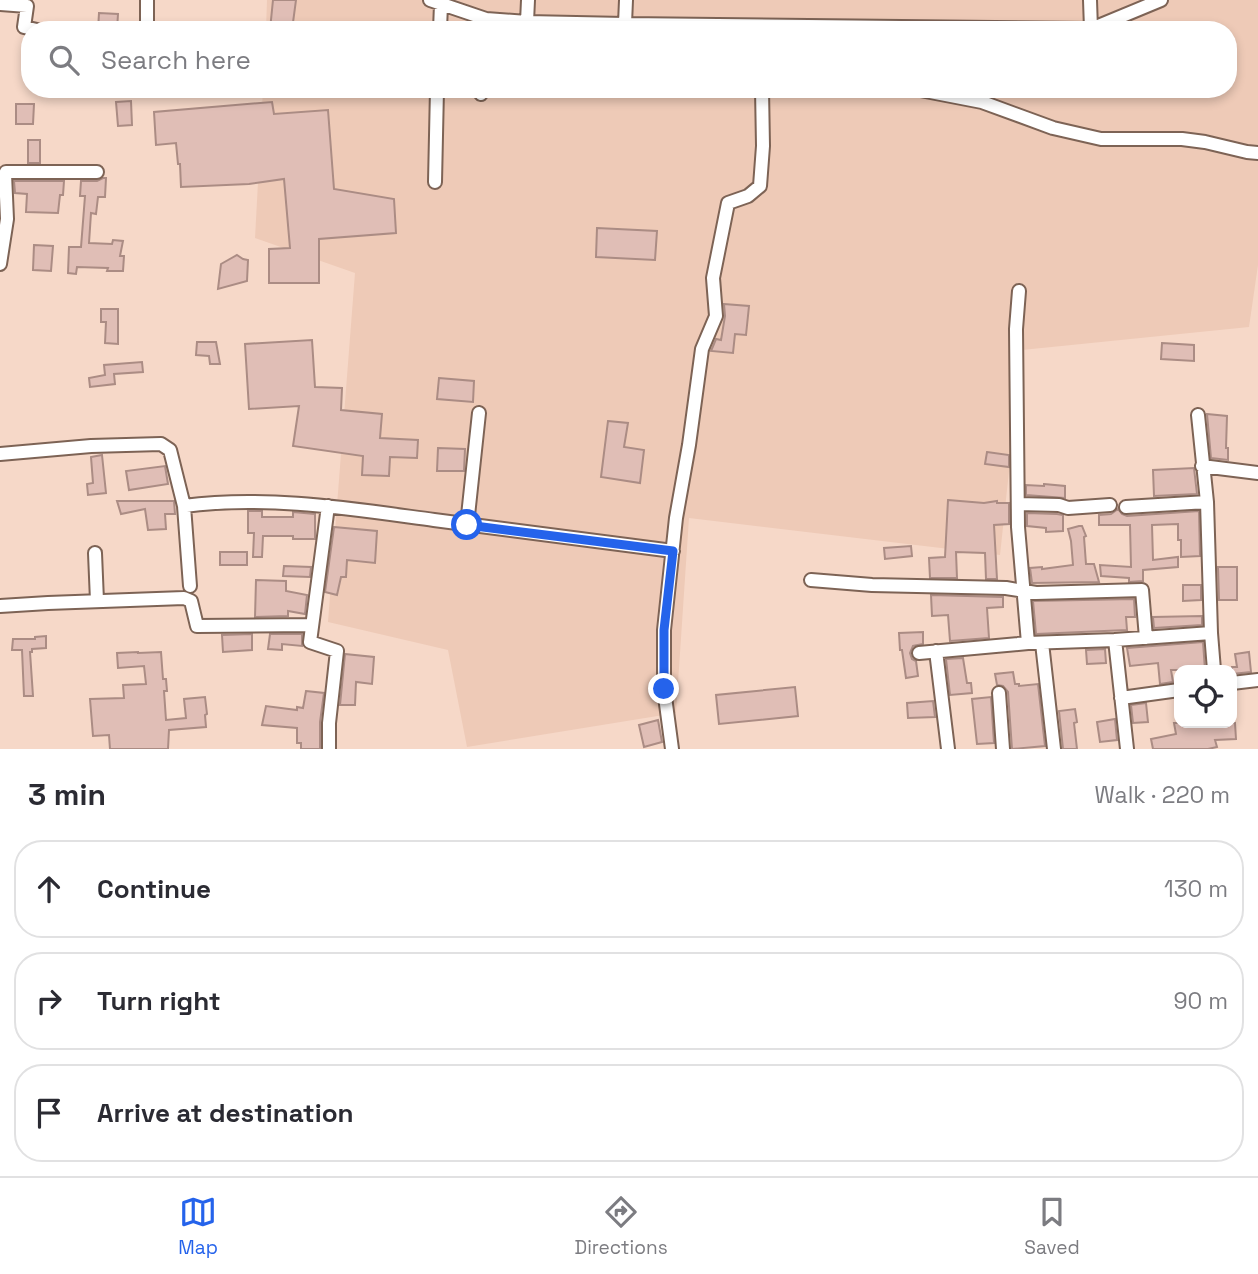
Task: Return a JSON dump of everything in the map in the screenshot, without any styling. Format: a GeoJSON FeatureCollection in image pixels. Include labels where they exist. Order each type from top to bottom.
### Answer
{"type":"FeatureCollection","features":[{"type":"Feature","properties":{"kind":"street"},"geometry":{"type":"LineString","coordinates":[[147,0],[147,21]]}},
{"type":"Feature","properties":{"kind":"street"},"geometry":{"type":"LineString","coordinates":[[527,21],[528,0]]}},
{"type":"Feature","properties":{"kind":"street"},"geometry":{"type":"LineString","coordinates":[[625,21],[626,0]]}},
{"type":"Feature","properties":{"kind":"street"},"geometry":{"type":"LineString","coordinates":[[1090,0],[1091,21]]}},
{"type":"Feature","properties":{"kind":"street"},"geometry":{"type":"LineString","coordinates":[[1110,21],[1161,0]]}},
{"type":"Feature","properties":{"kind":"street"},"geometry":{"type":"LineString","coordinates":[[436,2],[478,21]]}},
{"type":"Feature","properties":{"kind":"street"},"geometry":{"type":"LineString","coordinates":[[436,2],[439,21]]}},
{"type":"Feature","properties":{"kind":"street"},"geometry":{"type":"LineString","coordinates":[[0,4],[27,6],[25,21]]}},
{"type":"Feature","properties":{"kind":"street"},"geometry":{"type":"LineString","coordinates":[[435,182],[437,98]]}},
{"type":"Feature","properties":{"kind":"street"},"geometry":{"type":"LineString","coordinates":[[672,749],[664,689],[664,630],[676,518],[702,349],[716,316],[713,278],[729,203],[748,196],[760,186],[762,98]]}},
{"type":"Feature","properties":{"kind":"street"},"geometry":{"type":"LineString","coordinates":[[961,98],[982,102],[1053,128],[1101,139],[1182,139],[1258,153]]}},
{"type":"Feature","properties":{"kind":"street"},"geometry":{"type":"LineString","coordinates":[[0,264],[7,219],[6,172],[97,172]]}},
{"type":"Feature","properties":{"kind":"street"},"geometry":{"type":"LineString","coordinates":[[1019,290],[1016,329],[1018,527],[1028,643]]}},
{"type":"Feature","properties":{"kind":"street"},"geometry":{"type":"LineString","coordinates":[[467,525],[479,413]]}},
{"type":"Feature","properties":{"kind":"street"},"geometry":{"type":"LineString","coordinates":[[1198,415],[1207,502],[1214,665]]}},
{"type":"Feature","properties":{"kind":"street"},"geometry":{"type":"LineString","coordinates":[[0,454],[90,446],[162,444],[170,450],[184,506],[190,586]]}},
{"type":"Feature","properties":{"kind":"street"},"geometry":{"type":"LineString","coordinates":[[1202,466],[1258,473]]}},
{"type":"Feature","properties":{"kind":"street"},"geometry":{"type":"LineString","coordinates":[[184,506],[261,502],[328,506],[673,551]]}},
{"type":"Feature","properties":{"kind":"street"},"geometry":{"type":"LineString","coordinates":[[1126,507],[1207,502]]}},
{"type":"Feature","properties":{"kind":"street"},"geometry":{"type":"LineString","coordinates":[[1018,504],[1059,505],[1068,508],[1110,505]]}},
{"type":"Feature","properties":{"kind":"street"},"geometry":{"type":"LineString","coordinates":[[328,506],[310,642],[337,651],[329,723],[329,749]]}},
{"type":"Feature","properties":{"kind":"street"},"geometry":{"type":"LineString","coordinates":[[94,553],[97,601]]}},
{"type":"Feature","properties":{"kind":"street"},"geometry":{"type":"LineString","coordinates":[[811,580],[872,586],[1006,588],[1035,593],[1142,590],[1146,638]]}},
{"type":"Feature","properties":{"kind":"street"},"geometry":{"type":"LineString","coordinates":[[0,606],[184,598],[191,601],[197,626],[312,625]]}},
{"type":"Feature","properties":{"kind":"street"},"geometry":{"type":"LineString","coordinates":[[919,653],[1028,643],[1211,634]]}},
{"type":"Feature","properties":{"kind":"street"},"geometry":{"type":"LineString","coordinates":[[1115,640],[1127,749]]}},
{"type":"Feature","properties":{"kind":"street"},"geometry":{"type":"LineString","coordinates":[[1042,643],[1054,749]]}},
{"type":"Feature","properties":{"kind":"street"},"geometry":{"type":"LineString","coordinates":[[936,651],[948,749]]}},
{"type":"Feature","properties":{"kind":"street"},"geometry":{"type":"LineString","coordinates":[[1237,683],[1258,681]]}},
{"type":"Feature","properties":{"kind":"street"},"geometry":{"type":"LineString","coordinates":[[1121,698],[1174,691]]}},
{"type":"Feature","properties":{"kind":"street"},"geometry":{"type":"LineString","coordinates":[[999,693],[1003,749]]}},
{"type":"Feature","properties":{"kind":"shaded area"},"geometry":{"type":"Polygon","coordinates":[[[267,0],[1258,0],[1258,265],[1249,327],[1022,350],[1000,555],[689,518],[676,713],[467,747],[448,650],[328,622],[355,273],[255,238],[263,98],[1237,98],[1237,21],[266,21],[267,0]]]}},
{"type":"Feature","properties":{"kind":"building"},"geometry":{"type":"Polygon","coordinates":[[[273,0],[296,0],[293,21],[271,21],[273,0]]]}},
{"type":"Feature","properties":{"kind":"building"},"geometry":{"type":"Polygon","coordinates":[[[99,13],[118,14],[118,21],[99,21],[99,13]]]}},
{"type":"Feature","properties":{"kind":"building"},"geometry":{"type":"Polygon","coordinates":[[[131,101],[132,125],[118,126],[116,102],[131,101]]]}},
{"type":"Feature","properties":{"kind":"building"},"geometry":{"type":"Polygon","coordinates":[[[272,102],[274,114],[328,110],[334,189],[394,199],[396,233],[319,239],[319,283],[269,283],[269,249],[290,248],[284,179],[249,184],[181,187],[176,143],[156,145],[154,112],[272,102]]]}},
{"type":"Feature","properties":{"kind":"building"},"geometry":{"type":"Polygon","coordinates":[[[16,104],[34,104],[33,124],[16,124],[16,104]]]}},
{"type":"Feature","properties":{"kind":"building"},"geometry":{"type":"Polygon","coordinates":[[[28,140],[40,140],[40,163],[28,163],[28,140]]]}},
{"type":"Feature","properties":{"kind":"building"},"geometry":{"type":"Polygon","coordinates":[[[106,178],[105,197],[98,197],[96,214],[91,213],[89,243],[112,244],[113,240],[123,241],[120,256],[124,256],[123,271],[77,267],[76,274],[68,273],[69,247],[81,247],[85,196],[80,196],[81,181],[97,181],[106,178]]]}},
{"type":"Feature","properties":{"kind":"building"},"geometry":{"type":"Polygon","coordinates":[[[14,181],[64,181],[58,213],[26,212],[27,194],[15,193],[14,181]]]}},
{"type":"Feature","properties":{"kind":"building"},"geometry":{"type":"Polygon","coordinates":[[[597,228],[657,231],[655,260],[596,257],[597,228]]]}},
{"type":"Feature","properties":{"kind":"building"},"geometry":{"type":"Polygon","coordinates":[[[34,245],[53,246],[51,271],[33,270],[34,245]]]}},
{"type":"Feature","properties":{"kind":"building"},"geometry":{"type":"Polygon","coordinates":[[[237,255],[248,260],[247,281],[218,289],[221,264],[237,255]]]}},
{"type":"Feature","properties":{"kind":"building"},"geometry":{"type":"Polygon","coordinates":[[[724,304],[749,306],[746,335],[735,334],[733,353],[711,351],[716,339],[721,340],[724,304]]]}},
{"type":"Feature","properties":{"kind":"building"},"geometry":{"type":"Polygon","coordinates":[[[101,309],[118,309],[118,344],[105,343],[106,322],[101,322],[101,309]]]}},
{"type":"Feature","properties":{"kind":"building"},"geometry":{"type":"Polygon","coordinates":[[[312,340],[315,387],[342,388],[341,410],[382,414],[380,438],[418,440],[417,458],[390,457],[389,476],[362,475],[363,456],[293,446],[299,406],[249,409],[245,344],[312,340]]]}},
{"type":"Feature","properties":{"kind":"building"},"geometry":{"type":"Polygon","coordinates":[[[197,342],[216,342],[220,364],[210,364],[209,356],[196,355],[197,342]]]}},
{"type":"Feature","properties":{"kind":"building"},"geometry":{"type":"Polygon","coordinates":[[[1162,343],[1194,345],[1194,361],[1161,359],[1162,343]]]}},
{"type":"Feature","properties":{"kind":"building"},"geometry":{"type":"Polygon","coordinates":[[[142,362],[143,372],[114,374],[115,384],[90,387],[89,378],[105,375],[104,365],[142,362]]]}},
{"type":"Feature","properties":{"kind":"building"},"geometry":{"type":"Polygon","coordinates":[[[439,378],[474,381],[473,402],[437,399],[439,378]]]}},
{"type":"Feature","properties":{"kind":"building"},"geometry":{"type":"Polygon","coordinates":[[[1207,414],[1227,416],[1228,460],[1211,458],[1207,414]]]}},
{"type":"Feature","properties":{"kind":"building"},"geometry":{"type":"Polygon","coordinates":[[[608,421],[628,423],[624,447],[644,450],[640,483],[601,477],[608,421]]]}},
{"type":"Feature","properties":{"kind":"building"},"geometry":{"type":"Polygon","coordinates":[[[438,448],[465,449],[464,471],[437,471],[438,448]]]}},
{"type":"Feature","properties":{"kind":"building"},"geometry":{"type":"Polygon","coordinates":[[[987,452],[1009,455],[1009,467],[985,464],[987,452]]]}},
{"type":"Feature","properties":{"kind":"building"},"geometry":{"type":"Polygon","coordinates":[[[102,455],[106,493],[88,495],[87,484],[93,483],[91,457],[102,455]]]}},
{"type":"Feature","properties":{"kind":"building"},"geometry":{"type":"Polygon","coordinates":[[[165,466],[168,484],[129,490],[126,471],[165,466]]]}},
{"type":"Feature","properties":{"kind":"building"},"geometry":{"type":"Polygon","coordinates":[[[1194,468],[1197,494],[1154,496],[1153,470],[1194,468]]]}},
{"type":"Feature","properties":{"kind":"building"},"geometry":{"type":"Polygon","coordinates":[[[1026,485],[1065,486],[1065,498],[1026,495],[1026,485]]]}},
{"type":"Feature","properties":{"kind":"building"},"geometry":{"type":"Polygon","coordinates":[[[948,500],[1009,503],[1009,524],[994,525],[997,579],[986,579],[985,553],[956,552],[957,578],[930,578],[929,558],[945,557],[948,500]]]}},
{"type":"Feature","properties":{"kind":"building"},"geometry":{"type":"Polygon","coordinates":[[[117,501],[174,501],[175,514],[165,514],[166,529],[148,530],[145,509],[121,514],[117,501]]]}},
{"type":"Feature","properties":{"kind":"building"},"geometry":{"type":"Polygon","coordinates":[[[1118,509],[1127,516],[1199,511],[1200,556],[1181,557],[1178,524],[1152,525],[1153,560],[1178,557],[1178,567],[1143,570],[1143,581],[1129,582],[1129,578],[1101,576],[1100,565],[1131,567],[1130,525],[1099,525],[1099,515],[1111,514],[1118,509]]]}},
{"type":"Feature","properties":{"kind":"building"},"geometry":{"type":"Polygon","coordinates":[[[248,511],[262,511],[262,517],[293,517],[293,512],[315,514],[315,539],[263,536],[262,557],[253,557],[254,533],[248,533],[248,511]]]}},
{"type":"Feature","properties":{"kind":"building"},"geometry":{"type":"Polygon","coordinates":[[[1027,513],[1063,515],[1063,531],[1046,532],[1046,528],[1027,526],[1027,513]]]}},
{"type":"Feature","properties":{"kind":"building"},"geometry":{"type":"Polygon","coordinates":[[[1082,526],[1086,536],[1086,564],[1094,564],[1099,582],[1032,583],[1030,568],[1073,565],[1068,529],[1082,526]]]}},
{"type":"Feature","properties":{"kind":"building"},"geometry":{"type":"Polygon","coordinates":[[[334,527],[377,531],[375,563],[347,560],[346,577],[341,577],[337,595],[325,592],[334,527]]]}},
{"type":"Feature","properties":{"kind":"building"},"geometry":{"type":"Polygon","coordinates":[[[911,546],[912,556],[885,559],[884,548],[911,546]]]}},
{"type":"Feature","properties":{"kind":"building"},"geometry":{"type":"Polygon","coordinates":[[[220,552],[247,552],[247,565],[220,565],[220,552]]]}},
{"type":"Feature","properties":{"kind":"building"},"geometry":{"type":"Polygon","coordinates":[[[284,566],[311,567],[310,577],[283,576],[284,566]]]}},
{"type":"Feature","properties":{"kind":"building"},"geometry":{"type":"Polygon","coordinates":[[[1218,567],[1237,567],[1237,600],[1219,600],[1218,567]]]}},
{"type":"Feature","properties":{"kind":"building"},"geometry":{"type":"Polygon","coordinates":[[[256,580],[286,581],[286,591],[307,595],[305,614],[288,611],[288,616],[255,617],[256,580]]]}},
{"type":"Feature","properties":{"kind":"building"},"geometry":{"type":"Polygon","coordinates":[[[1183,585],[1201,585],[1201,600],[1183,601],[1183,585]]]}},
{"type":"Feature","properties":{"kind":"building"},"geometry":{"type":"Polygon","coordinates":[[[931,595],[1003,597],[1003,607],[987,608],[989,638],[950,641],[948,615],[932,616],[931,595]]]}},
{"type":"Feature","properties":{"kind":"building"},"geometry":{"type":"Polygon","coordinates":[[[1134,599],[1135,617],[1126,617],[1127,630],[1036,634],[1033,601],[1134,599]]]}},
{"type":"Feature","properties":{"kind":"building"},"geometry":{"type":"Polygon","coordinates":[[[1202,616],[1202,625],[1154,628],[1153,617],[1202,616]]]}},
{"type":"Feature","properties":{"kind":"building"},"geometry":{"type":"Polygon","coordinates":[[[923,632],[923,644],[913,646],[910,653],[916,661],[918,676],[906,678],[899,633],[923,632]]]}},
{"type":"Feature","properties":{"kind":"building"},"geometry":{"type":"Polygon","coordinates":[[[252,634],[252,650],[223,652],[222,635],[252,634]]]}},
{"type":"Feature","properties":{"kind":"building"},"geometry":{"type":"Polygon","coordinates":[[[270,634],[302,634],[302,646],[282,644],[282,650],[268,649],[270,634]]]}},
{"type":"Feature","properties":{"kind":"building"},"geometry":{"type":"Polygon","coordinates":[[[46,636],[46,648],[32,649],[30,652],[33,696],[24,696],[22,650],[12,650],[13,639],[46,636]]]}},
{"type":"Feature","properties":{"kind":"building"},"geometry":{"type":"Polygon","coordinates":[[[1203,642],[1205,665],[1174,665],[1174,670],[1171,670],[1173,682],[1160,684],[1158,663],[1130,666],[1127,648],[1203,642]]]}},
{"type":"Feature","properties":{"kind":"building"},"geometry":{"type":"Polygon","coordinates":[[[1105,649],[1106,663],[1087,664],[1086,650],[1105,649]]]}},
{"type":"Feature","properties":{"kind":"building"},"geometry":{"type":"Polygon","coordinates":[[[161,652],[163,679],[166,679],[167,691],[164,691],[166,720],[186,718],[184,699],[205,697],[206,727],[169,730],[168,749],[110,749],[109,735],[93,736],[90,699],[124,698],[123,685],[146,684],[144,666],[118,668],[117,653],[161,652]]]}},
{"type":"Feature","properties":{"kind":"building"},"geometry":{"type":"Polygon","coordinates":[[[1249,652],[1251,672],[1237,673],[1235,654],[1249,652]]]}},
{"type":"Feature","properties":{"kind":"building"},"geometry":{"type":"Polygon","coordinates":[[[345,654],[374,657],[372,684],[356,682],[355,705],[340,705],[345,654]]]}},
{"type":"Feature","properties":{"kind":"building"},"geometry":{"type":"Polygon","coordinates":[[[963,658],[967,683],[971,683],[972,693],[950,695],[946,659],[963,658]]]}},
{"type":"Feature","properties":{"kind":"building"},"geometry":{"type":"Polygon","coordinates":[[[1013,672],[1015,684],[1019,686],[1038,684],[1045,746],[1012,749],[1008,692],[1003,686],[997,685],[995,674],[1013,672]]]}},
{"type":"Feature","properties":{"kind":"building"},"geometry":{"type":"Polygon","coordinates":[[[795,687],[798,716],[719,724],[716,695],[795,687]]]}},
{"type":"Feature","properties":{"kind":"building"},"geometry":{"type":"Polygon","coordinates":[[[306,691],[324,693],[320,749],[301,749],[301,743],[297,743],[297,728],[262,725],[266,706],[297,710],[297,707],[303,708],[306,691]]]}},
{"type":"Feature","properties":{"kind":"building"},"geometry":{"type":"Polygon","coordinates":[[[991,697],[994,743],[977,744],[972,699],[991,697]]]}},
{"type":"Feature","properties":{"kind":"building"},"geometry":{"type":"Polygon","coordinates":[[[933,701],[935,717],[908,718],[907,703],[933,701]]]}},
{"type":"Feature","properties":{"kind":"building"},"geometry":{"type":"Polygon","coordinates":[[[1146,703],[1148,722],[1133,723],[1131,705],[1146,703]]]}},
{"type":"Feature","properties":{"kind":"building"},"geometry":{"type":"Polygon","coordinates":[[[1075,709],[1077,749],[1063,749],[1059,711],[1075,709]]]}},
{"type":"Feature","properties":{"kind":"building"},"geometry":{"type":"Polygon","coordinates":[[[1115,719],[1117,740],[1100,742],[1097,722],[1115,719]]]}},
{"type":"Feature","properties":{"kind":"building"},"geometry":{"type":"Polygon","coordinates":[[[658,720],[662,742],[644,747],[639,725],[658,720]]]}},
{"type":"Feature","properties":{"kind":"building"},"geometry":{"type":"Polygon","coordinates":[[[1175,728],[1235,728],[1236,739],[1215,740],[1217,747],[1208,749],[1153,749],[1151,739],[1176,734],[1175,728]]]}},
{"type":"Feature","properties":{"kind":"route"},"geometry":{"type":"LineString","coordinates":[[467,525],[673,551],[664,630],[664,689]]}}]}
